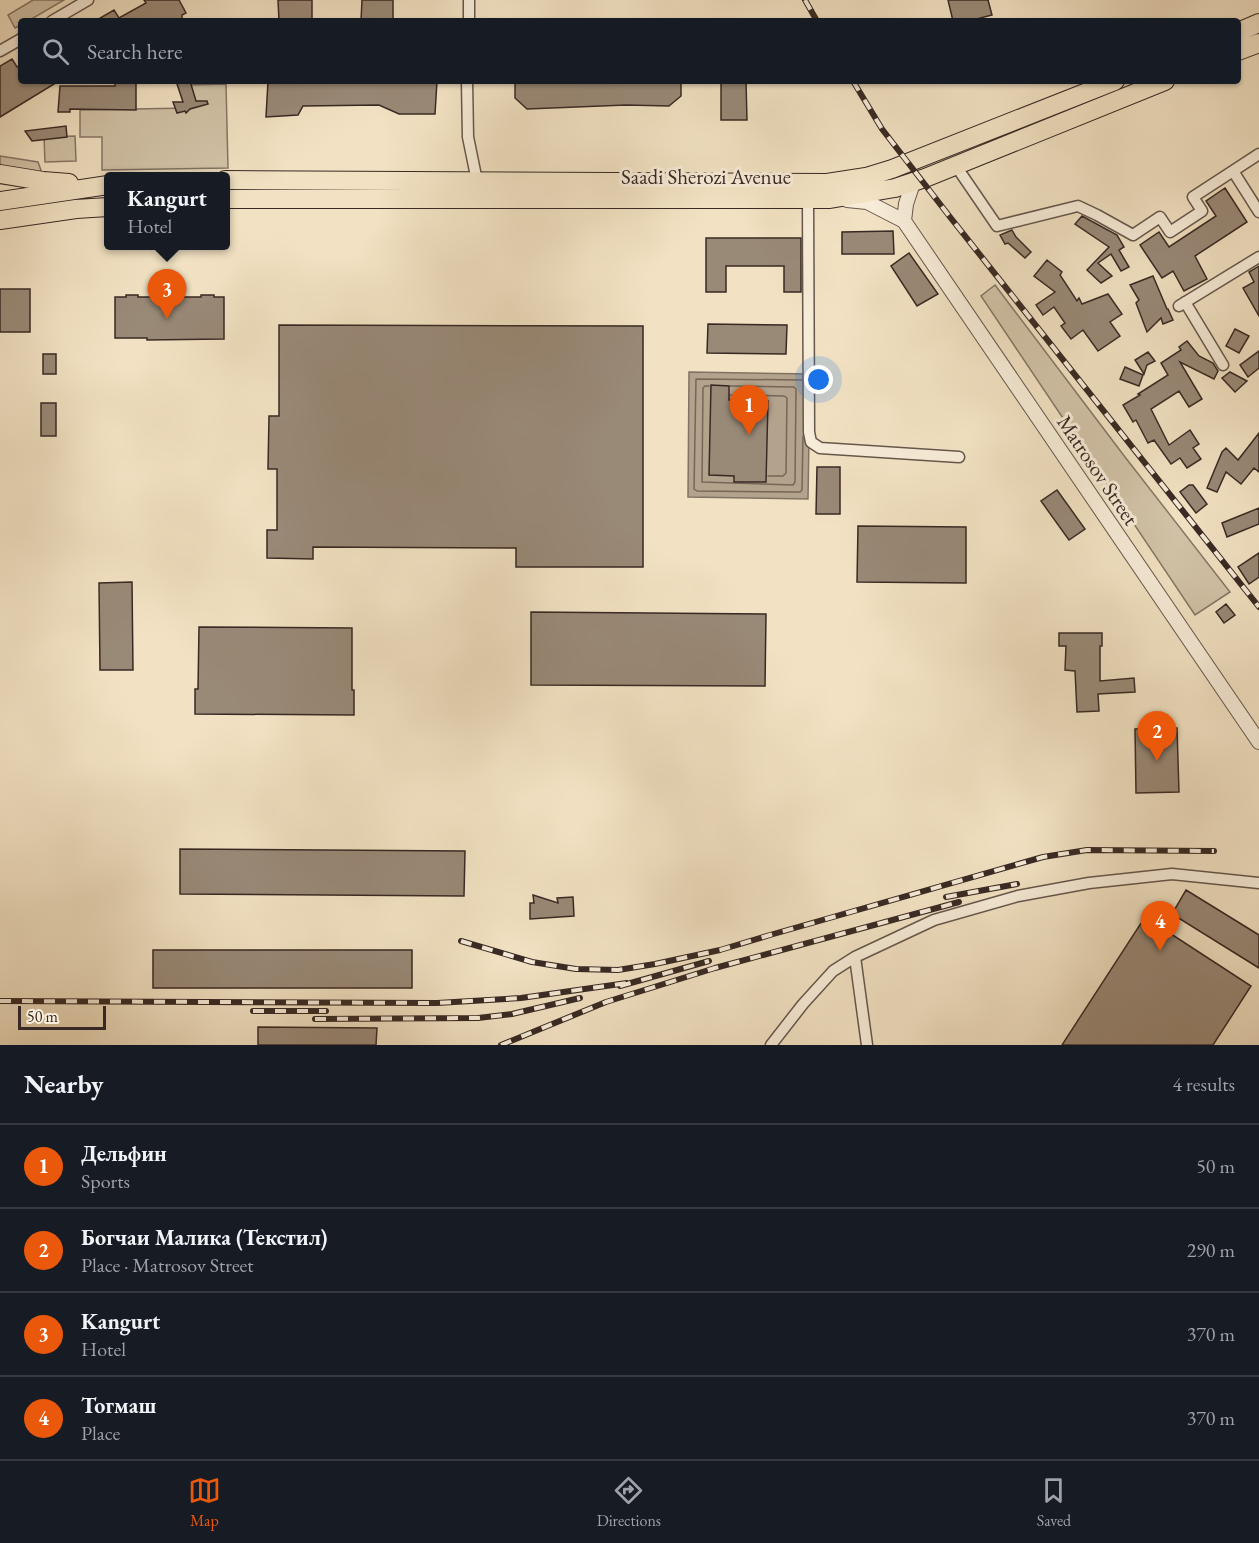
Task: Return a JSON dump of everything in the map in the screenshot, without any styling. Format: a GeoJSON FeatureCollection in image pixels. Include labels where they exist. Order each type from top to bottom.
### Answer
{"type":"FeatureCollection","features":[{"type":"Feature","properties":{"kind":"highway"},"geometry":{"type":"LineString","coordinates":[[1241,31],[1259,23]]}},
{"type":"Feature","properties":{"kind":"highway"},"geometry":{"type":"LineString","coordinates":[[1241,50],[1259,43]]}},
{"type":"Feature","properties":{"kind":"highway","name":"Saadi Sherozi Avenue"},"geometry":{"type":"LineString","coordinates":[[230,180],[826,183],[854,180],[903,166],[1108,84]]}},
{"type":"Feature","properties":{"kind":"highway","name":"Saadi Sherozi Avenue"},"geometry":{"type":"LineString","coordinates":[[230,199],[830,199],[914,183],[1158,84]]}},
{"type":"Feature","properties":{"kind":"highway"},"geometry":{"type":"LineString","coordinates":[[0,174],[43,181],[104,186]]}},
{"type":"Feature","properties":{"kind":"highway"},"geometry":{"type":"LineString","coordinates":[[0,201],[104,186]]}},
{"type":"Feature","properties":{"kind":"highway"},"geometry":{"type":"LineString","coordinates":[[0,220],[104,207]]}},
{"type":"Feature","properties":{"kind":"street"},"geometry":{"type":"LineString","coordinates":[[57,18],[88,0]]}},
{"type":"Feature","properties":{"kind":"street"},"geometry":{"type":"LineString","coordinates":[[469,0],[469,18]]}},
{"type":"Feature","properties":{"kind":"street"},"geometry":{"type":"LineString","coordinates":[[0,51],[18,41]]}},
{"type":"Feature","properties":{"kind":"street"},"geometry":{"type":"LineString","coordinates":[[468,84],[468,137],[477,181]]}},
{"type":"Feature","properties":{"kind":"street"},"geometry":{"type":"LineString","coordinates":[[956,166],[997,226],[1078,207],[1132,235],[1160,217],[1170,232],[1202,211],[1193,197],[1259,154]]}},
{"type":"Feature","properties":{"kind":"street"},"geometry":{"type":"LineString","coordinates":[[1233,171],[1259,212]]}},
{"type":"Feature","properties":{"kind":"street"},"geometry":{"type":"LineString","coordinates":[[904,221],[906,204],[914,183]]}},
{"type":"Feature","properties":{"kind":"street"},"geometry":{"type":"LineString","coordinates":[[808,199],[809,432],[811,442],[820,448],[959,457]]}},
{"type":"Feature","properties":{"kind":"street","name":"Matrosov Street"},"geometry":{"type":"LineString","coordinates":[[830,199],[867,202],[904,221],[1259,742]]}},
{"type":"Feature","properties":{"kind":"street"},"geometry":{"type":"LineString","coordinates":[[1223,365],[1182,304],[1259,257]]}},
{"type":"Feature","properties":{"kind":"street"},"geometry":{"type":"LineString","coordinates":[[771,1045],[833,970],[855,957],[934,920],[1018,896],[1089,883],[1172,874],[1259,883]]}},
{"type":"Feature","properties":{"kind":"street"},"geometry":{"type":"LineString","coordinates":[[855,957],[867,1045]]}},
{"type":"Feature","properties":{"kind":"shaded area"},"geometry":{"type":"Polygon","coordinates":[[[33,0],[64,0],[33,18],[18,18],[18,26],[15,28],[8,15],[33,0]]]}},
{"type":"Feature","properties":{"kind":"shaded area"},"geometry":{"type":"Polygon","coordinates":[[[226,84],[228,168],[102,170],[102,137],[80,137],[80,110],[188,108],[188,85],[226,84]]]}},
{"type":"Feature","properties":{"kind":"shaded area"},"geometry":{"type":"Polygon","coordinates":[[[75,136],[76,161],[45,162],[44,137],[75,136]]]}},
{"type":"Feature","properties":{"kind":"shaded area"},"geometry":{"type":"Polygon","coordinates":[[[0,156],[38,162],[42,173],[0,166],[0,156]]]}},
{"type":"Feature","properties":{"kind":"shaded area"},"geometry":{"type":"Polygon","coordinates":[[[995,285],[1230,592],[1195,615],[981,296],[995,285]]]}},
{"type":"Feature","properties":{"kind":"water"},"geometry":{"type":"Polygon","coordinates":[[[689,372],[810,374],[808,499],[688,497],[689,372]]]}},
{"type":"Feature","properties":{"kind":"building"},"geometry":{"type":"Polygon","coordinates":[[[144,0],[179,0],[186,13],[182,15],[182,18],[119,18],[146,3],[144,0]]]}},
{"type":"Feature","properties":{"kind":"building"},"geometry":{"type":"Polygon","coordinates":[[[278,0],[312,0],[312,18],[279,18],[278,0]]]}},
{"type":"Feature","properties":{"kind":"building"},"geometry":{"type":"Polygon","coordinates":[[[362,0],[393,0],[393,18],[361,18],[362,0]]]}},
{"type":"Feature","properties":{"kind":"building"},"geometry":{"type":"Polygon","coordinates":[[[948,0],[988,0],[992,15],[980,18],[952,18],[948,0]]]}},
{"type":"Feature","properties":{"kind":"building"},"geometry":{"type":"Polygon","coordinates":[[[114,10],[119,18],[100,18],[114,10]]]}},
{"type":"Feature","properties":{"kind":"building"},"geometry":{"type":"Polygon","coordinates":[[[12,59],[18,66],[18,84],[54,84],[0,117],[0,66],[12,59]]]}},
{"type":"Feature","properties":{"kind":"building"},"geometry":{"type":"Polygon","coordinates":[[[115,84],[136,84],[136,110],[70,109],[70,112],[58,112],[60,86],[115,86],[115,84]]]}},
{"type":"Feature","properties":{"kind":"building"},"geometry":{"type":"Polygon","coordinates":[[[177,84],[191,84],[196,101],[207,101],[208,104],[190,109],[186,113],[185,111],[177,113],[173,102],[183,102],[177,84]]]}},
{"type":"Feature","properties":{"kind":"building"},"geometry":{"type":"Polygon","coordinates":[[[268,84],[437,84],[435,114],[399,114],[379,105],[303,106],[298,115],[266,117],[268,84]]]}},
{"type":"Feature","properties":{"kind":"building"},"geometry":{"type":"Polygon","coordinates":[[[515,84],[681,84],[681,96],[669,106],[626,105],[527,109],[515,98],[515,84]]]}},
{"type":"Feature","properties":{"kind":"building"},"geometry":{"type":"Polygon","coordinates":[[[721,84],[746,84],[747,120],[721,120],[721,84]]]}},
{"type":"Feature","properties":{"kind":"building"},"geometry":{"type":"Polygon","coordinates":[[[66,126],[67,137],[32,141],[25,131],[66,126]]]}},
{"type":"Feature","properties":{"kind":"building"},"geometry":{"type":"Polygon","coordinates":[[[1225,188],[1247,222],[1195,256],[1207,279],[1184,291],[1173,271],[1162,278],[1140,245],[1159,232],[1169,247],[1216,216],[1206,201],[1225,188]]]}},
{"type":"Feature","properties":{"kind":"building"},"geometry":{"type":"Polygon","coordinates":[[[1082,216],[1117,235],[1124,247],[1119,250],[1129,267],[1121,271],[1111,254],[1098,263],[1112,276],[1101,283],[1087,270],[1109,247],[1075,224],[1082,216]]]}},
{"type":"Feature","properties":{"kind":"building"},"geometry":{"type":"Polygon","coordinates":[[[1012,230],[1031,252],[1025,258],[1008,243],[1005,244],[1000,235],[1012,230]]]}},
{"type":"Feature","properties":{"kind":"building"},"geometry":{"type":"Polygon","coordinates":[[[893,231],[894,254],[842,254],[842,232],[893,231]]]}},
{"type":"Feature","properties":{"kind":"building"},"geometry":{"type":"Polygon","coordinates":[[[706,238],[801,238],[801,292],[784,292],[784,266],[726,266],[726,292],[706,292],[706,238]]]}},
{"type":"Feature","properties":{"kind":"building"},"geometry":{"type":"Polygon","coordinates":[[[909,253],[938,294],[917,306],[891,266],[909,253]]]}},
{"type":"Feature","properties":{"kind":"building"},"geometry":{"type":"Polygon","coordinates":[[[1047,260],[1062,272],[1060,275],[1077,301],[1079,298],[1082,304],[1108,294],[1122,314],[1110,322],[1120,336],[1098,351],[1083,330],[1071,339],[1061,326],[1065,323],[1054,307],[1043,315],[1036,305],[1055,292],[1034,276],[1047,260]]]}},
{"type":"Feature","properties":{"kind":"building"},"geometry":{"type":"Polygon","coordinates":[[[1259,266],[1259,316],[1243,288],[1254,282],[1249,272],[1259,266]]]}},
{"type":"Feature","properties":{"kind":"building"},"geometry":{"type":"Polygon","coordinates":[[[1153,276],[1173,320],[1163,324],[1161,318],[1147,332],[1136,303],[1139,300],[1130,285],[1153,276]]]}},
{"type":"Feature","properties":{"kind":"building"},"geometry":{"type":"Polygon","coordinates":[[[0,289],[30,289],[30,332],[0,332],[0,289]]]}},
{"type":"Feature","properties":{"kind":"building"},"geometry":{"type":"Polygon","coordinates":[[[126,295],[224,297],[224,339],[115,338],[115,297],[126,297],[126,295]]]}},
{"type":"Feature","properties":{"kind":"building"},"geometry":{"type":"Polygon","coordinates":[[[708,324],[787,325],[786,354],[707,353],[708,324]]]}},
{"type":"Feature","properties":{"kind":"building"},"geometry":{"type":"Polygon","coordinates":[[[279,325],[643,326],[643,567],[516,567],[516,548],[313,547],[313,559],[267,558],[267,530],[277,530],[277,469],[268,469],[269,416],[279,416],[279,325]]]}},
{"type":"Feature","properties":{"kind":"building"},"geometry":{"type":"Polygon","coordinates":[[[1235,329],[1249,336],[1239,353],[1226,346],[1235,329]]]}},
{"type":"Feature","properties":{"kind":"building"},"geometry":{"type":"Polygon","coordinates":[[[1187,341],[1199,356],[1213,363],[1218,371],[1214,379],[1180,362],[1202,399],[1189,407],[1179,391],[1151,409],[1169,445],[1190,430],[1199,444],[1193,448],[1201,459],[1187,468],[1180,458],[1171,464],[1154,440],[1148,443],[1136,420],[1133,422],[1123,405],[1168,375],[1161,363],[1181,350],[1179,347],[1187,341]]]}},
{"type":"Feature","properties":{"kind":"building"},"geometry":{"type":"Polygon","coordinates":[[[1259,351],[1259,368],[1248,377],[1240,365],[1259,351]]]}},
{"type":"Feature","properties":{"kind":"building"},"geometry":{"type":"Polygon","coordinates":[[[1148,352],[1155,361],[1147,365],[1144,374],[1135,360],[1148,352]]]}},
{"type":"Feature","properties":{"kind":"building"},"geometry":{"type":"Polygon","coordinates":[[[43,354],[56,354],[56,374],[43,374],[43,354]]]}},
{"type":"Feature","properties":{"kind":"building"},"geometry":{"type":"Polygon","coordinates":[[[1125,367],[1143,375],[1139,386],[1120,379],[1125,367]]]}},
{"type":"Feature","properties":{"kind":"building"},"geometry":{"type":"Polygon","coordinates":[[[1230,372],[1247,381],[1235,392],[1222,378],[1230,372]]]}},
{"type":"Feature","properties":{"kind":"building"},"geometry":{"type":"Polygon","coordinates":[[[711,385],[729,386],[729,400],[768,401],[766,482],[734,482],[734,476],[709,475],[711,385]]]}},
{"type":"Feature","properties":{"kind":"building"},"geometry":{"type":"Polygon","coordinates":[[[41,403],[56,403],[56,436],[41,436],[41,403]]]}},
{"type":"Feature","properties":{"kind":"building"},"geometry":{"type":"Polygon","coordinates":[[[1259,433],[1259,472],[1254,468],[1241,484],[1226,472],[1217,492],[1207,488],[1222,452],[1226,448],[1238,460],[1259,433]]]}},
{"type":"Feature","properties":{"kind":"building"},"geometry":{"type":"Polygon","coordinates":[[[817,467],[840,467],[840,514],[816,514],[817,467]]]}},
{"type":"Feature","properties":{"kind":"building"},"geometry":{"type":"Polygon","coordinates":[[[1189,485],[1193,485],[1207,504],[1196,513],[1180,492],[1189,485]]]}},
{"type":"Feature","properties":{"kind":"building"},"geometry":{"type":"Polygon","coordinates":[[[1057,490],[1085,529],[1069,540],[1041,501],[1057,490]]]}},
{"type":"Feature","properties":{"kind":"building"},"geometry":{"type":"Polygon","coordinates":[[[1259,508],[1259,524],[1227,537],[1222,523],[1259,508]]]}},
{"type":"Feature","properties":{"kind":"building"},"geometry":{"type":"Polygon","coordinates":[[[858,526],[966,527],[966,583],[857,582],[858,526]]]}},
{"type":"Feature","properties":{"kind":"building"},"geometry":{"type":"Polygon","coordinates":[[[1259,553],[1259,577],[1249,584],[1238,567],[1259,553]]]}},
{"type":"Feature","properties":{"kind":"building"},"geometry":{"type":"Polygon","coordinates":[[[132,582],[133,670],[100,670],[99,583],[132,582]]]}},
{"type":"Feature","properties":{"kind":"building"},"geometry":{"type":"Polygon","coordinates":[[[1226,604],[1235,615],[1224,623],[1216,612],[1226,604]]]}},
{"type":"Feature","properties":{"kind":"building"},"geometry":{"type":"Polygon","coordinates":[[[531,612],[766,614],[765,686],[531,685],[531,612]]]}},
{"type":"Feature","properties":{"kind":"building"},"geometry":{"type":"Polygon","coordinates":[[[199,627],[352,628],[354,715],[195,714],[195,689],[198,689],[199,627]]]}},
{"type":"Feature","properties":{"kind":"building"},"geometry":{"type":"Polygon","coordinates":[[[1059,633],[1102,633],[1100,681],[1134,678],[1135,692],[1098,694],[1099,711],[1077,712],[1075,671],[1065,670],[1066,646],[1059,646],[1059,633]]]}},
{"type":"Feature","properties":{"kind":"building"},"geometry":{"type":"Polygon","coordinates":[[[1177,728],[1179,792],[1136,793],[1135,729],[1177,728]]]}},
{"type":"Feature","properties":{"kind":"building"},"geometry":{"type":"Polygon","coordinates":[[[180,849],[465,851],[464,896],[180,894],[180,849]]]}},
{"type":"Feature","properties":{"kind":"building"},"geometry":{"type":"Polygon","coordinates":[[[1186,890],[1259,935],[1259,968],[1172,914],[1186,890]]]}},
{"type":"Feature","properties":{"kind":"building"},"geometry":{"type":"Polygon","coordinates":[[[533,895],[558,903],[557,898],[573,897],[574,916],[530,919],[530,903],[534,903],[533,895]]]}},
{"type":"Feature","properties":{"kind":"building"},"geometry":{"type":"Polygon","coordinates":[[[1145,917],[1251,986],[1213,1045],[1062,1045],[1145,917]]]}},
{"type":"Feature","properties":{"kind":"building"},"geometry":{"type":"Polygon","coordinates":[[[153,950],[412,950],[412,988],[153,988],[153,950]]]}},
{"type":"Feature","properties":{"kind":"building"},"geometry":{"type":"Polygon","coordinates":[[[258,1027],[377,1028],[376,1045],[258,1045],[258,1027]]]}},
{"type":"Feature","properties":{"kind":"railway"},"geometry":{"type":"LineString","coordinates":[[805,0],[815,18]]}},
{"type":"Feature","properties":{"kind":"railway"},"geometry":{"type":"LineString","coordinates":[[855,84],[882,129],[950,217],[1259,607]]}},
{"type":"Feature","properties":{"kind":"railway"},"geometry":{"type":"LineString","coordinates":[[461,941],[532,962],[576,969],[618,970],[720,950],[1043,857],[1087,850],[1214,851]]}},
{"type":"Feature","properties":{"kind":"railway"},"geometry":{"type":"LineString","coordinates":[[946,897],[1017,884]]}},
{"type":"Feature","properties":{"kind":"railway"},"geometry":{"type":"LineString","coordinates":[[501,1045],[606,1002],[715,968],[959,902]]}},
{"type":"Feature","properties":{"kind":"railway"},"geometry":{"type":"LineString","coordinates":[[620,986],[709,961]]}},
{"type":"Feature","properties":{"kind":"railway"},"geometry":{"type":"LineString","coordinates":[[0,1001],[437,1003],[521,998],[627,983]]}},
{"type":"Feature","properties":{"kind":"railway"},"geometry":{"type":"LineString","coordinates":[[315,1019],[478,1018],[512,1014],[580,998]]}},
{"type":"Feature","properties":{"kind":"railway"},"geometry":{"type":"LineString","coordinates":[[253,1011],[326,1011]]}},
{"type":"Feature","properties":{"kind":"place","name":"Kangurt"},"geometry":{"type":"Point","coordinates":[167,319]}},
{"type":"Feature","properties":{"kind":"place","name":"Дельфин"},"geometry":{"type":"Point","coordinates":[749,435]}},
{"type":"Feature","properties":{"kind":"place","name":"Богчаи Малика (Текстил)"},"geometry":{"type":"Point","coordinates":[1157,761]}},
{"type":"Feature","properties":{"kind":"place","name":"Тогмаш"},"geometry":{"type":"Point","coordinates":[1160,951]}}]}
